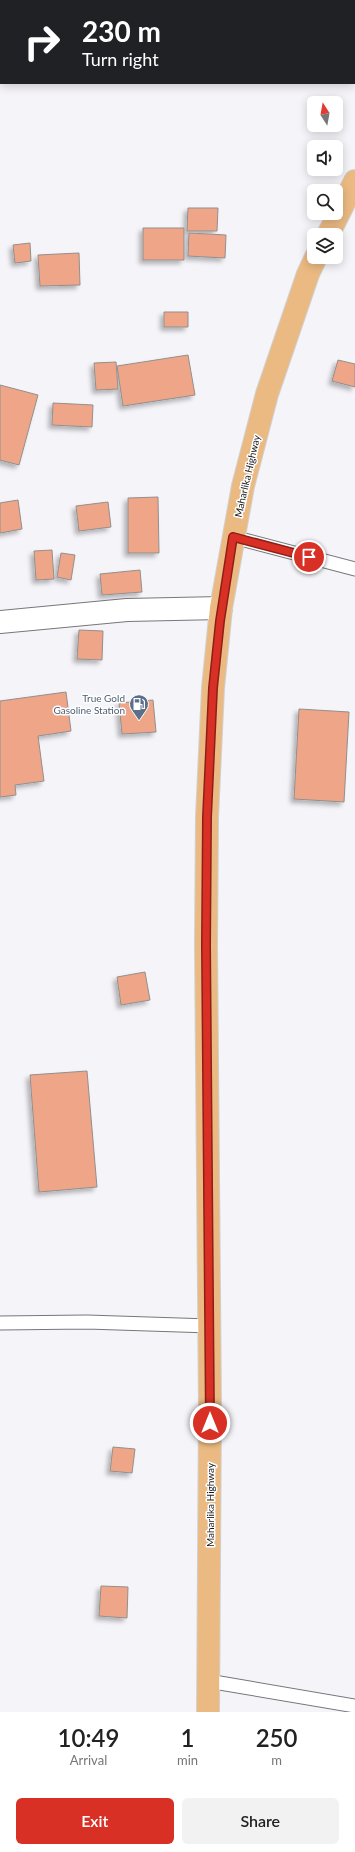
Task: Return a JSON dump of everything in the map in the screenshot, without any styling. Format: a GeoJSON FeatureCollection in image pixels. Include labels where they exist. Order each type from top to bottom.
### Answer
{"type":"FeatureCollection","features":[{"type":"Feature","properties":{"kind":"highway"},"geometry":{"type":"LineString","coordinates":[[332,228],[355,181]]}},
{"type":"Feature","properties":{"kind":"highway","name":"Maharlika Highway"},"geometry":{"type":"LineString","coordinates":[[208,1712],[210,1326],[206,945],[207,817],[213,688],[221,608],[243,486],[267,394],[313,264]]}},
{"type":"Feature","properties":{"kind":"street"},"geometry":{"type":"LineString","coordinates":[[0,622],[127,610],[221,608]]}},
{"type":"Feature","properties":{"kind":"lane"},"geometry":{"type":"LineString","coordinates":[[233,537],[355,569]]}},
{"type":"Feature","properties":{"kind":"lane"},"geometry":{"type":"LineString","coordinates":[[0,1323],[87,1322],[210,1326]]}},
{"type":"Feature","properties":{"kind":"lane"},"geometry":{"type":"LineString","coordinates":[[208,1681],[355,1706]]}},
{"type":"Feature","properties":{"kind":"building"},"geometry":{"type":"Polygon","coordinates":[[[188,208],[218,208],[217,231],[187,231],[188,208]]]}},
{"type":"Feature","properties":{"kind":"building"},"geometry":{"type":"Polygon","coordinates":[[[143,228],[184,228],[184,260],[143,260],[143,228]]]}},
{"type":"Feature","properties":{"kind":"building"},"geometry":{"type":"Polygon","coordinates":[[[189,233],[226,235],[225,258],[188,256],[189,233]]]}},
{"type":"Feature","properties":{"kind":"building"},"geometry":{"type":"Polygon","coordinates":[[[30,243],[31,261],[15,263],[13,245],[30,243]]]}},
{"type":"Feature","properties":{"kind":"building"},"geometry":{"type":"Polygon","coordinates":[[[79,253],[80,285],[40,286],[38,255],[79,253]]]}},
{"type":"Feature","properties":{"kind":"building"},"geometry":{"type":"Polygon","coordinates":[[[164,312],[188,312],[188,327],[164,327],[164,312]]]}},
{"type":"Feature","properties":{"kind":"building"},"geometry":{"type":"Polygon","coordinates":[[[188,355],[195,395],[123,406],[117,366],[188,355]]]}},
{"type":"Feature","properties":{"kind":"building"},"geometry":{"type":"Polygon","coordinates":[[[338,360],[355,364],[355,387],[332,381],[338,360]]]}},
{"type":"Feature","properties":{"kind":"building"},"geometry":{"type":"Polygon","coordinates":[[[116,362],[118,389],[96,390],[94,363],[116,362]]]}},
{"type":"Feature","properties":{"kind":"building"},"geometry":{"type":"Polygon","coordinates":[[[0,385],[38,395],[19,465],[0,460],[0,385]]]}},
{"type":"Feature","properties":{"kind":"building"},"geometry":{"type":"Polygon","coordinates":[[[53,403],[93,405],[92,427],[52,425],[53,403]]]}},
{"type":"Feature","properties":{"kind":"building"},"geometry":{"type":"Polygon","coordinates":[[[158,497],[159,553],[128,553],[128,498],[158,497]]]}},
{"type":"Feature","properties":{"kind":"building"},"geometry":{"type":"Polygon","coordinates":[[[18,500],[22,529],[0,533],[0,503],[18,500]]]}},
{"type":"Feature","properties":{"kind":"building"},"geometry":{"type":"Polygon","coordinates":[[[108,502],[111,527],[79,531],[76,506],[108,502]]]}},
{"type":"Feature","properties":{"kind":"building"},"geometry":{"type":"Polygon","coordinates":[[[52,550],[54,579],[36,580],[34,551],[52,550]]]}},
{"type":"Feature","properties":{"kind":"building"},"geometry":{"type":"Polygon","coordinates":[[[61,553],[75,555],[71,580],[57,577],[61,553]]]}},
{"type":"Feature","properties":{"kind":"building"},"geometry":{"type":"Polygon","coordinates":[[[140,570],[142,592],[102,595],[100,574],[140,570]]]}},
{"type":"Feature","properties":{"kind":"building"},"geometry":{"type":"Polygon","coordinates":[[[79,630],[103,631],[102,660],[77,659],[79,630]]]}},
{"type":"Feature","properties":{"kind":"building"},"geometry":{"type":"Polygon","coordinates":[[[66,692],[71,731],[38,736],[44,781],[15,785],[16,795],[0,797],[0,701],[66,692]]]}},
{"type":"Feature","properties":{"kind":"building"},"geometry":{"type":"Polygon","coordinates":[[[153,700],[156,732],[122,734],[119,703],[153,700]]]}},
{"type":"Feature","properties":{"kind":"building"},"geometry":{"type":"Polygon","coordinates":[[[299,709],[349,712],[344,802],[294,799],[299,709]]]}},
{"type":"Feature","properties":{"kind":"building"},"geometry":{"type":"Polygon","coordinates":[[[145,972],[150,1000],[121,1005],[117,977],[145,972]]]}},
{"type":"Feature","properties":{"kind":"building"},"geometry":{"type":"Polygon","coordinates":[[[87,1071],[97,1187],[39,1192],[30,1075],[87,1071]]]}},
{"type":"Feature","properties":{"kind":"building"},"geometry":{"type":"Polygon","coordinates":[[[113,1447],[135,1449],[132,1473],[110,1471],[113,1447]]]}},
{"type":"Feature","properties":{"kind":"building"},"geometry":{"type":"Polygon","coordinates":[[[101,1586],[128,1587],[127,1618],[99,1616],[101,1586]]]}},
{"type":"Feature","properties":{"kind":"place","name":"True Gold Gasoline Station"},"geometry":{"type":"Point","coordinates":[139,721]}},
{"type":"Feature","properties":{"kind":"route"},"geometry":{"type":"LineString","coordinates":[[210,1423],[206,945],[207,817],[213,688],[221,608],[233,537],[309,557]]}}]}
